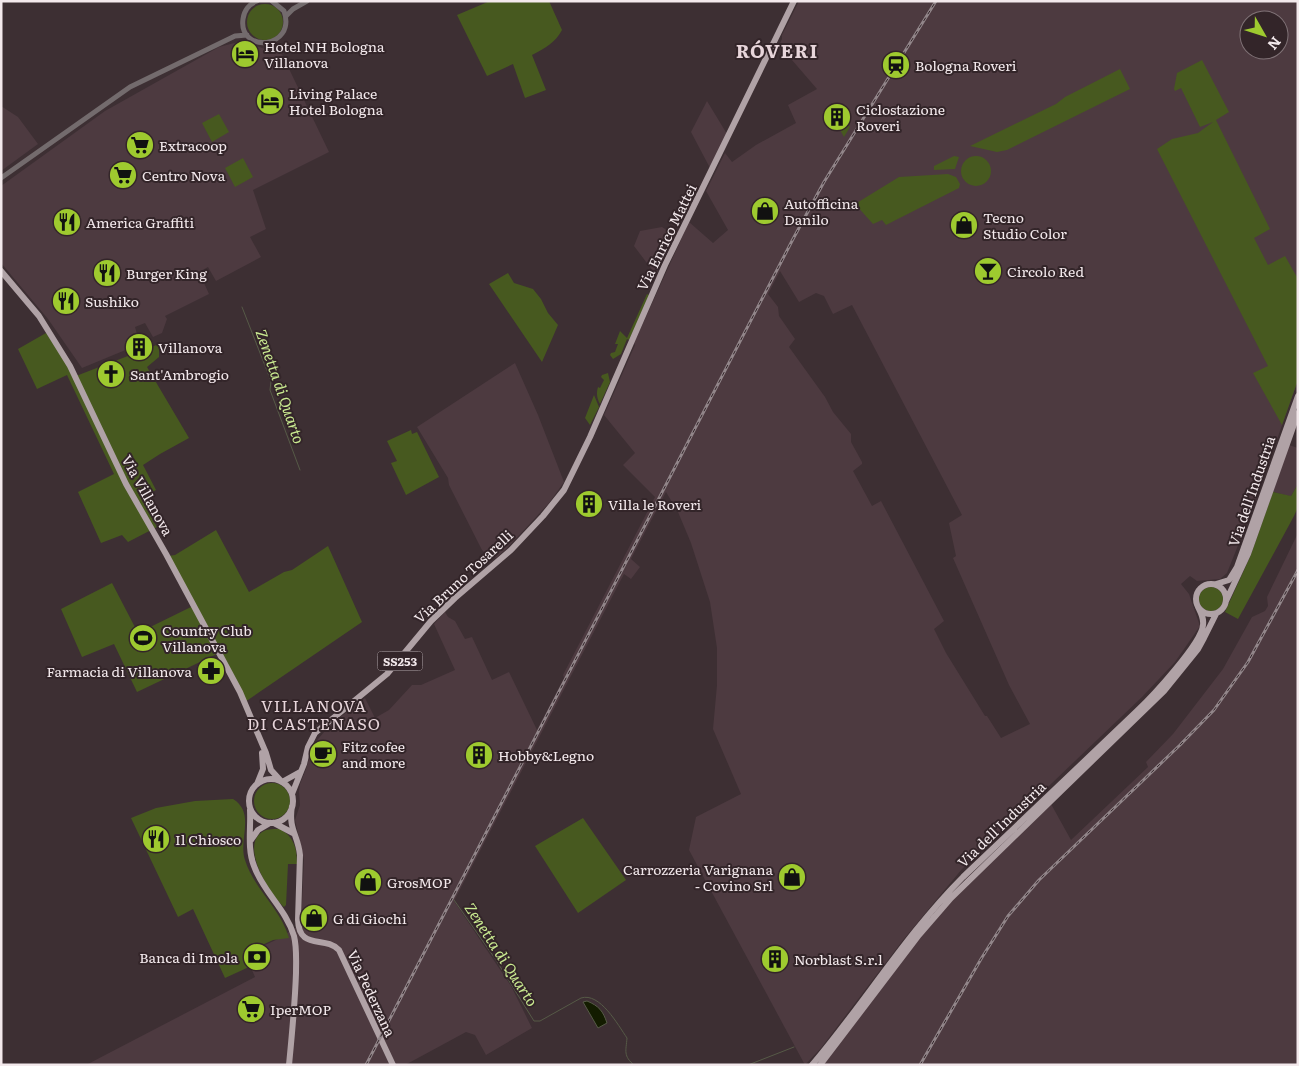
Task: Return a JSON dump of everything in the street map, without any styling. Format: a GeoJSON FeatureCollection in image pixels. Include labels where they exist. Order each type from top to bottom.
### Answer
{"type":"FeatureCollection","features":[{"type":"Feature","properties":{"kind":"main road","name":"Via Enrico Mattei"},"geometry":{"type":"LineString","coordinates":[[566,486],[590,437],[665,265],[794,1]]}},
{"type":"Feature","properties":{"kind":"main road","name":"Via Villanova"},"geometry":{"type":"LineString","coordinates":[[1,271],[39,316],[70,366],[122,477],[166,554],[240,692],[266,753],[271,770],[282,781]]}},
{"type":"Feature","properties":{"kind":"main road","name":"Via dell'Industria"},"geometry":{"type":"LineString","coordinates":[[1216,584],[1229,580],[1237,567],[1298,396]]}},
{"type":"Feature","properties":{"kind":"main road","name":"Via dell'Industria"},"geometry":{"type":"LineString","coordinates":[[1226,601],[1248,554],[1298,413]]}},
{"type":"Feature","properties":{"kind":"main road","name":"Via Bruno Tosarelli"},"geometry":{"type":"LineString","coordinates":[[292,794],[308,747],[318,730],[388,674],[431,621],[519,542],[552,506],[566,486]]}},
{"type":"Feature","properties":{"kind":"main road"},"geometry":{"type":"LineString","coordinates":[[1207,584],[1216,584],[1225,593],[1226,601],[1223,609],[1216,614],[1204,613],[1198,607],[1196,595],[1200,588],[1207,584]]}},
{"type":"Feature","properties":{"kind":"main road","name":"Via dell'Industria"},"geometry":{"type":"LineString","coordinates":[[812,1065],[904,944],[938,903],[1163,684],[1188,652],[1202,630],[1203,618],[1198,607]]}},
{"type":"Feature","properties":{"kind":"main road","name":"Via dell'Industria"},"geometry":{"type":"LineString","coordinates":[[820,1065],[919,935],[951,898],[1164,691],[1201,644],[1216,614]]}},
{"type":"Feature","properties":{"kind":"main road","name":"Via Villanova"},"geometry":{"type":"LineString","coordinates":[[256,784],[264,766],[260,739]]}},
{"type":"Feature","properties":{"kind":"main road"},"geometry":{"type":"LineString","coordinates":[[282,781],[301,772]]}},
{"type":"Feature","properties":{"kind":"main road"},"geometry":{"type":"LineString","coordinates":[[289,1065],[296,982],[295,942],[292,931],[284,916],[259,879],[254,868],[251,852],[249,799],[250,793],[256,784],[266,779],[282,781],[292,794]]}},
{"type":"Feature","properties":{"kind":"main road","name":"SS253"},"geometry":{"type":"LineString","coordinates":[[292,794],[292,806]]}},
{"type":"Feature","properties":{"kind":"main road"},"geometry":{"type":"LineString","coordinates":[[251,840],[258,830],[288,815],[292,806]]}},
{"type":"Feature","properties":{"kind":"main road"},"geometry":{"type":"LineString","coordinates":[[292,806],[290,820],[293,833]]}},
{"type":"Feature","properties":{"kind":"main road"},"geometry":{"type":"LineString","coordinates":[[250,810],[258,819],[283,826],[293,833]]}},
{"type":"Feature","properties":{"kind":"main road","name":"Via Pederzana"},"geometry":{"type":"LineString","coordinates":[[293,833],[299,845],[300,855],[298,926],[305,938],[313,942],[332,945],[339,950],[393,1065]]}},
{"type":"Feature","properties":{"kind":"street"},"geometry":{"type":"LineString","coordinates":[[257,1],[248,7],[244,13],[243,28],[247,35],[257,42],[274,41],[283,33],[286,26],[286,16],[280,6]]}},
{"type":"Feature","properties":{"kind":"street"},"geometry":{"type":"LineString","coordinates":[[272,1],[280,6],[293,9]]}},
{"type":"Feature","properties":{"kind":"street"},"geometry":{"type":"LineString","coordinates":[[286,16],[293,9],[307,1]]}},
{"type":"Feature","properties":{"kind":"street"},"geometry":{"type":"LineString","coordinates":[[1,178],[130,87],[235,36],[243,28]]}},
{"type":"Feature","properties":{"kind":"street"},"geometry":{"type":"LineString","coordinates":[[235,36],[247,35]]}},
{"type":"Feature","properties":{"kind":"shaded area"},"geometry":{"type":"Polygon","coordinates":[[[799,1],[1298,1],[1298,380],[1251,513],[1227,573],[1220,579],[1197,581],[1190,576],[1181,584],[1189,594],[1200,626],[1175,662],[1142,697],[962,869],[903,940],[821,1048],[805,1065],[689,850],[696,817],[741,794],[713,729],[717,685],[717,648],[710,602],[691,543],[678,512],[666,492],[631,559],[640,567],[631,579],[624,574],[454,901],[511,986],[532,1028],[486,1055],[475,1035],[466,1032],[405,1065],[86,1065],[255,977],[245,954],[278,939],[301,924],[304,860],[295,820],[300,805],[300,784],[313,745],[330,725],[365,698],[375,718],[389,710],[412,685],[421,685],[455,670],[434,624],[445,612],[448,617],[455,621],[465,639],[472,637],[492,680],[509,672],[537,730],[564,678],[563,675],[655,497],[623,465],[635,453],[604,415],[635,345],[634,343],[689,222],[713,243],[728,230],[706,191],[725,153],[732,162],[756,145],[796,123],[788,105],[817,89],[779,45],[782,35],[799,1]],[[780,271],[768,294],[778,307],[779,316],[795,339],[789,347],[825,397],[833,412],[851,434],[851,442],[862,462],[853,471],[872,506],[881,501],[944,621],[934,629],[946,653],[1001,738],[1030,724],[1009,685],[953,558],[956,556],[949,523],[962,515],[852,305],[833,314],[824,296],[816,293],[799,302],[780,271]]]}},
{"type":"Feature","properties":{"kind":"shaded area"},"geometry":{"type":"Polygon","coordinates":[[[242,41],[268,50],[279,48],[329,152],[253,190],[266,229],[250,237],[261,257],[216,281],[208,267],[199,272],[209,294],[165,316],[167,319],[162,333],[153,337],[145,323],[135,327],[140,344],[82,368],[48,319],[1,263],[1,186],[105,111],[219,47],[242,41]]]}},
{"type":"Feature","properties":{"kind":"shaded area"},"geometry":{"type":"Polygon","coordinates":[[[707,101],[727,134],[710,168],[691,132],[707,101]]]}},
{"type":"Feature","properties":{"kind":"shaded area"},"geometry":{"type":"Polygon","coordinates":[[[1,106],[18,117],[38,144],[1,171],[1,106]]]}},
{"type":"Feature","properties":{"kind":"shaded area"},"geometry":{"type":"Polygon","coordinates":[[[662,227],[674,235],[656,275],[634,246],[640,231],[662,227]]]}},
{"type":"Feature","properties":{"kind":"shaded area"},"geometry":{"type":"Polygon","coordinates":[[[515,363],[564,482],[549,503],[505,550],[494,558],[489,557],[482,550],[449,485],[448,478],[417,427],[515,363]]]}},
{"type":"Feature","properties":{"kind":"shaded area"},"geometry":{"type":"Polygon","coordinates":[[[1289,445],[1298,448],[1298,484],[1291,496],[1273,492],[1289,445]]]}},
{"type":"Feature","properties":{"kind":"shaded area"},"geometry":{"type":"Polygon","coordinates":[[[1298,533],[1298,1065],[823,1065],[910,950],[952,900],[1051,804],[1071,840],[1148,767],[1146,762],[1173,734],[1223,669],[1252,617],[1265,611],[1268,606],[1267,597],[1298,533]]]}},
{"type":"Feature","properties":{"kind":"shaded area"},"geometry":{"type":"Polygon","coordinates":[[[587,1001],[600,1009],[607,1023],[598,1028],[583,1002],[587,1001]]]}},
{"type":"Feature","properties":{"kind":"green space"},"geometry":{"type":"Polygon","coordinates":[[[490,1],[549,1],[562,30],[553,42],[532,55],[546,90],[525,98],[513,64],[487,76],[457,15],[490,1]]]}},
{"type":"Feature","properties":{"kind":"green space"},"geometry":{"type":"Polygon","coordinates":[[[265,4],[278,9],[283,22],[278,35],[265,40],[252,35],[247,22],[252,9],[265,4]]]}},
{"type":"Feature","properties":{"kind":"green space"},"geometry":{"type":"Polygon","coordinates":[[[1202,60],[1229,112],[1216,120],[1270,229],[1254,238],[1268,265],[1285,256],[1298,279],[1298,380],[1282,425],[1253,373],[1268,366],[1157,149],[1172,139],[1198,133],[1213,122],[1200,127],[1181,88],[1175,91],[1174,89],[1177,73],[1202,60]]]}},
{"type":"Feature","properties":{"kind":"green space"},"geometry":{"type":"Polygon","coordinates":[[[1120,69],[1130,89],[1007,150],[997,152],[970,146],[1056,104],[1065,97],[1120,69]]]}},
{"type":"Feature","properties":{"kind":"green space"},"geometry":{"type":"Polygon","coordinates":[[[838,113],[850,127],[844,137],[833,117],[838,120],[840,117],[838,113]]]}},
{"type":"Feature","properties":{"kind":"green space"},"geometry":{"type":"Polygon","coordinates":[[[219,114],[229,132],[212,142],[202,123],[219,114]]]}},
{"type":"Feature","properties":{"kind":"green space"},"geometry":{"type":"Polygon","coordinates":[[[954,156],[959,157],[955,169],[934,170],[934,166],[954,156]]]}},
{"type":"Feature","properties":{"kind":"green space"},"geometry":{"type":"Polygon","coordinates":[[[976,156],[982,157],[990,165],[990,177],[982,185],[976,186],[970,185],[962,177],[961,171],[962,165],[970,157],[976,156]]]}},
{"type":"Feature","properties":{"kind":"green space"},"geometry":{"type":"Polygon","coordinates":[[[243,158],[253,177],[235,187],[225,168],[243,158]]]}},
{"type":"Feature","properties":{"kind":"green space"},"geometry":{"type":"Polygon","coordinates":[[[948,174],[956,177],[960,184],[959,188],[886,225],[882,220],[873,224],[855,204],[899,177],[948,174]]]}},
{"type":"Feature","properties":{"kind":"green space"},"geometry":{"type":"Polygon","coordinates":[[[508,273],[514,283],[533,289],[558,325],[542,362],[489,284],[508,273]]]}},
{"type":"Feature","properties":{"kind":"green space"},"geometry":{"type":"Polygon","coordinates":[[[647,294],[649,295],[629,340],[627,339],[621,354],[613,359],[610,355],[615,352],[618,344],[615,344],[620,331],[627,338],[647,294]]]}},
{"type":"Feature","properties":{"kind":"green space"},"geometry":{"type":"Polygon","coordinates":[[[46,333],[76,376],[159,344],[159,357],[147,367],[189,438],[143,465],[156,490],[141,498],[157,527],[128,542],[122,535],[101,543],[78,492],[114,474],[67,375],[37,389],[18,349],[46,333]]]}},
{"type":"Feature","properties":{"kind":"green space"},"geometry":{"type":"Polygon","coordinates":[[[608,373],[610,382],[600,404],[597,389],[598,387],[600,388],[604,380],[601,377],[602,375],[608,373]]]}},
{"type":"Feature","properties":{"kind":"green space"},"geometry":{"type":"Polygon","coordinates":[[[594,395],[599,407],[590,425],[585,418],[594,395]]]}},
{"type":"Feature","properties":{"kind":"green space"},"geometry":{"type":"Polygon","coordinates":[[[411,430],[412,434],[417,432],[439,477],[406,495],[391,463],[397,461],[387,441],[411,430]]]}},
{"type":"Feature","properties":{"kind":"green space"},"geometry":{"type":"Polygon","coordinates":[[[1298,484],[1298,507],[1294,516],[1238,619],[1225,612],[1250,557],[1273,492],[1291,496],[1298,484]]]}},
{"type":"Feature","properties":{"kind":"green space"},"geometry":{"type":"Polygon","coordinates":[[[216,530],[249,592],[284,572],[292,570],[328,546],[362,622],[245,702],[221,652],[137,692],[114,644],[82,657],[61,609],[112,583],[138,633],[193,606],[168,556],[175,555],[216,530]]]}},
{"type":"Feature","properties":{"kind":"green space"},"geometry":{"type":"Polygon","coordinates":[[[1211,587],[1216,588],[1222,594],[1222,604],[1216,610],[1211,611],[1206,610],[1200,604],[1199,599],[1200,594],[1206,588],[1211,587]]]}},
{"type":"Feature","properties":{"kind":"green space"},"geometry":{"type":"Polygon","coordinates":[[[272,783],[285,788],[290,801],[285,814],[272,819],[259,814],[254,801],[259,788],[272,783]]]}},
{"type":"Feature","properties":{"kind":"green space"},"geometry":{"type":"Polygon","coordinates":[[[233,799],[244,812],[243,852],[249,870],[280,918],[289,938],[273,940],[243,954],[249,967],[225,978],[193,909],[178,917],[131,818],[156,808],[195,801],[233,799]]]}},
{"type":"Feature","properties":{"kind":"green space"},"geometry":{"type":"Polygon","coordinates":[[[583,818],[626,880],[578,913],[535,846],[583,818]]]}},
{"type":"Feature","properties":{"kind":"green space"},"geometry":{"type":"Polygon","coordinates":[[[280,829],[292,839],[297,858],[297,864],[288,864],[286,905],[284,907],[271,892],[259,869],[254,847],[257,838],[264,831],[280,829]]]}},
{"type":"Feature","properties":{"kind":"waterway","name":"Zenetta di Quarto"},"geometry":{"type":"LineString","coordinates":[[242,307],[271,381],[270,390],[300,470]]}},
{"type":"Feature","properties":{"kind":"waterway","name":"Zenetta di Quarto"},"geometry":{"type":"LineString","coordinates":[[454,900],[496,960],[534,1021],[540,1021],[581,998],[588,997],[595,1000],[614,1018],[627,1038],[627,1056],[634,1065]]}},
{"type":"Feature","properties":{"kind":"waterway","name":"Zenetta di Quarto"},"geometry":{"type":"LineString","coordinates":[[748,1065],[794,1047]]}},
{"type":"Feature","properties":{"kind":"railway"},"geometry":{"type":"LineString","coordinates":[[366,1065],[793,239],[824,182],[936,1]]}},
{"type":"Feature","properties":{"kind":"railway"},"geometry":{"type":"LineString","coordinates":[[920,1065],[1008,916],[1039,880],[1214,710],[1248,662],[1298,570]]}},
{"type":"Feature","properties":{"kind":"place","name":"Hotel NH Bologna Villanova"},"geometry":{"type":"Point","coordinates":[245,54]}},
{"type":"Feature","properties":{"kind":"place","name":"Bologna Roveri"},"geometry":{"type":"Point","coordinates":[896,65]}},
{"type":"Feature","properties":{"kind":"place","name":"Living Palace Hotel Bologna"},"geometry":{"type":"Point","coordinates":[270,101]}},
{"type":"Feature","properties":{"kind":"place","name":"Ciclostazione Roveri"},"geometry":{"type":"Point","coordinates":[837,117]}},
{"type":"Feature","properties":{"kind":"place","name":"Extracoop"},"geometry":{"type":"Point","coordinates":[140,145]}},
{"type":"Feature","properties":{"kind":"place","name":"Centro Nova"},"geometry":{"type":"Point","coordinates":[123,175]}},
{"type":"Feature","properties":{"kind":"place","name":"Autofficina Danilo"},"geometry":{"type":"Point","coordinates":[765,211]}},
{"type":"Feature","properties":{"kind":"place","name":"America Graffiti"},"geometry":{"type":"Point","coordinates":[67,222]}},
{"type":"Feature","properties":{"kind":"place","name":"Tecno Studio Color"},"geometry":{"type":"Point","coordinates":[964,225]}},
{"type":"Feature","properties":{"kind":"place","name":"Circolo Red"},"geometry":{"type":"Point","coordinates":[988,271]}},
{"type":"Feature","properties":{"kind":"place","name":"Burger King"},"geometry":{"type":"Point","coordinates":[107,273]}},
{"type":"Feature","properties":{"kind":"place","name":"Sushiko"},"geometry":{"type":"Point","coordinates":[66,301]}},
{"type":"Feature","properties":{"kind":"place","name":"Villanova"},"geometry":{"type":"Point","coordinates":[139,347]}},
{"type":"Feature","properties":{"kind":"place","name":"Sant'Ambrogio"},"geometry":{"type":"Point","coordinates":[111,374]}},
{"type":"Feature","properties":{"kind":"place","name":"Villa le Roveri"},"geometry":{"type":"Point","coordinates":[589,504]}},
{"type":"Feature","properties":{"kind":"place","name":"Country Club Villanova"},"geometry":{"type":"Point","coordinates":[143,638]}},
{"type":"Feature","properties":{"kind":"place","name":"Farmacia di Villanova"},"geometry":{"type":"Point","coordinates":[211,671]}},
{"type":"Feature","properties":{"kind":"place","name":"Fitz cofee and more"},"geometry":{"type":"Point","coordinates":[323,754]}},
{"type":"Feature","properties":{"kind":"place","name":"Hobby&Legno"},"geometry":{"type":"Point","coordinates":[479,755]}},
{"type":"Feature","properties":{"kind":"place","name":"Il Chiosco"},"geometry":{"type":"Point","coordinates":[156,839]}},
{"type":"Feature","properties":{"kind":"place","name":"Carrozzeria Varignana - Covino Srl"},"geometry":{"type":"Point","coordinates":[792,877]}},
{"type":"Feature","properties":{"kind":"place","name":"GrosMOP"},"geometry":{"type":"Point","coordinates":[368,882]}},
{"type":"Feature","properties":{"kind":"place","name":"G di Giochi"},"geometry":{"type":"Point","coordinates":[314,918]}},
{"type":"Feature","properties":{"kind":"place","name":"Banca di Imola"},"geometry":{"type":"Point","coordinates":[257,957]}},
{"type":"Feature","properties":{"kind":"place","name":"Norblast S.r.l"},"geometry":{"type":"Point","coordinates":[775,959]}},
{"type":"Feature","properties":{"kind":"place","name":"IperMOP"},"geometry":{"type":"Point","coordinates":[251,1009]}},
{"type":"Feature","properties":{"kind":"district","name":"RÓVERI"},"geometry":{"type":"Point","coordinates":[777,50]}},
{"type":"Feature","properties":{"kind":"district","name":"VILLANOVA DI CASTENASO"},"geometry":{"type":"Point","coordinates":[314,714]}}]}
